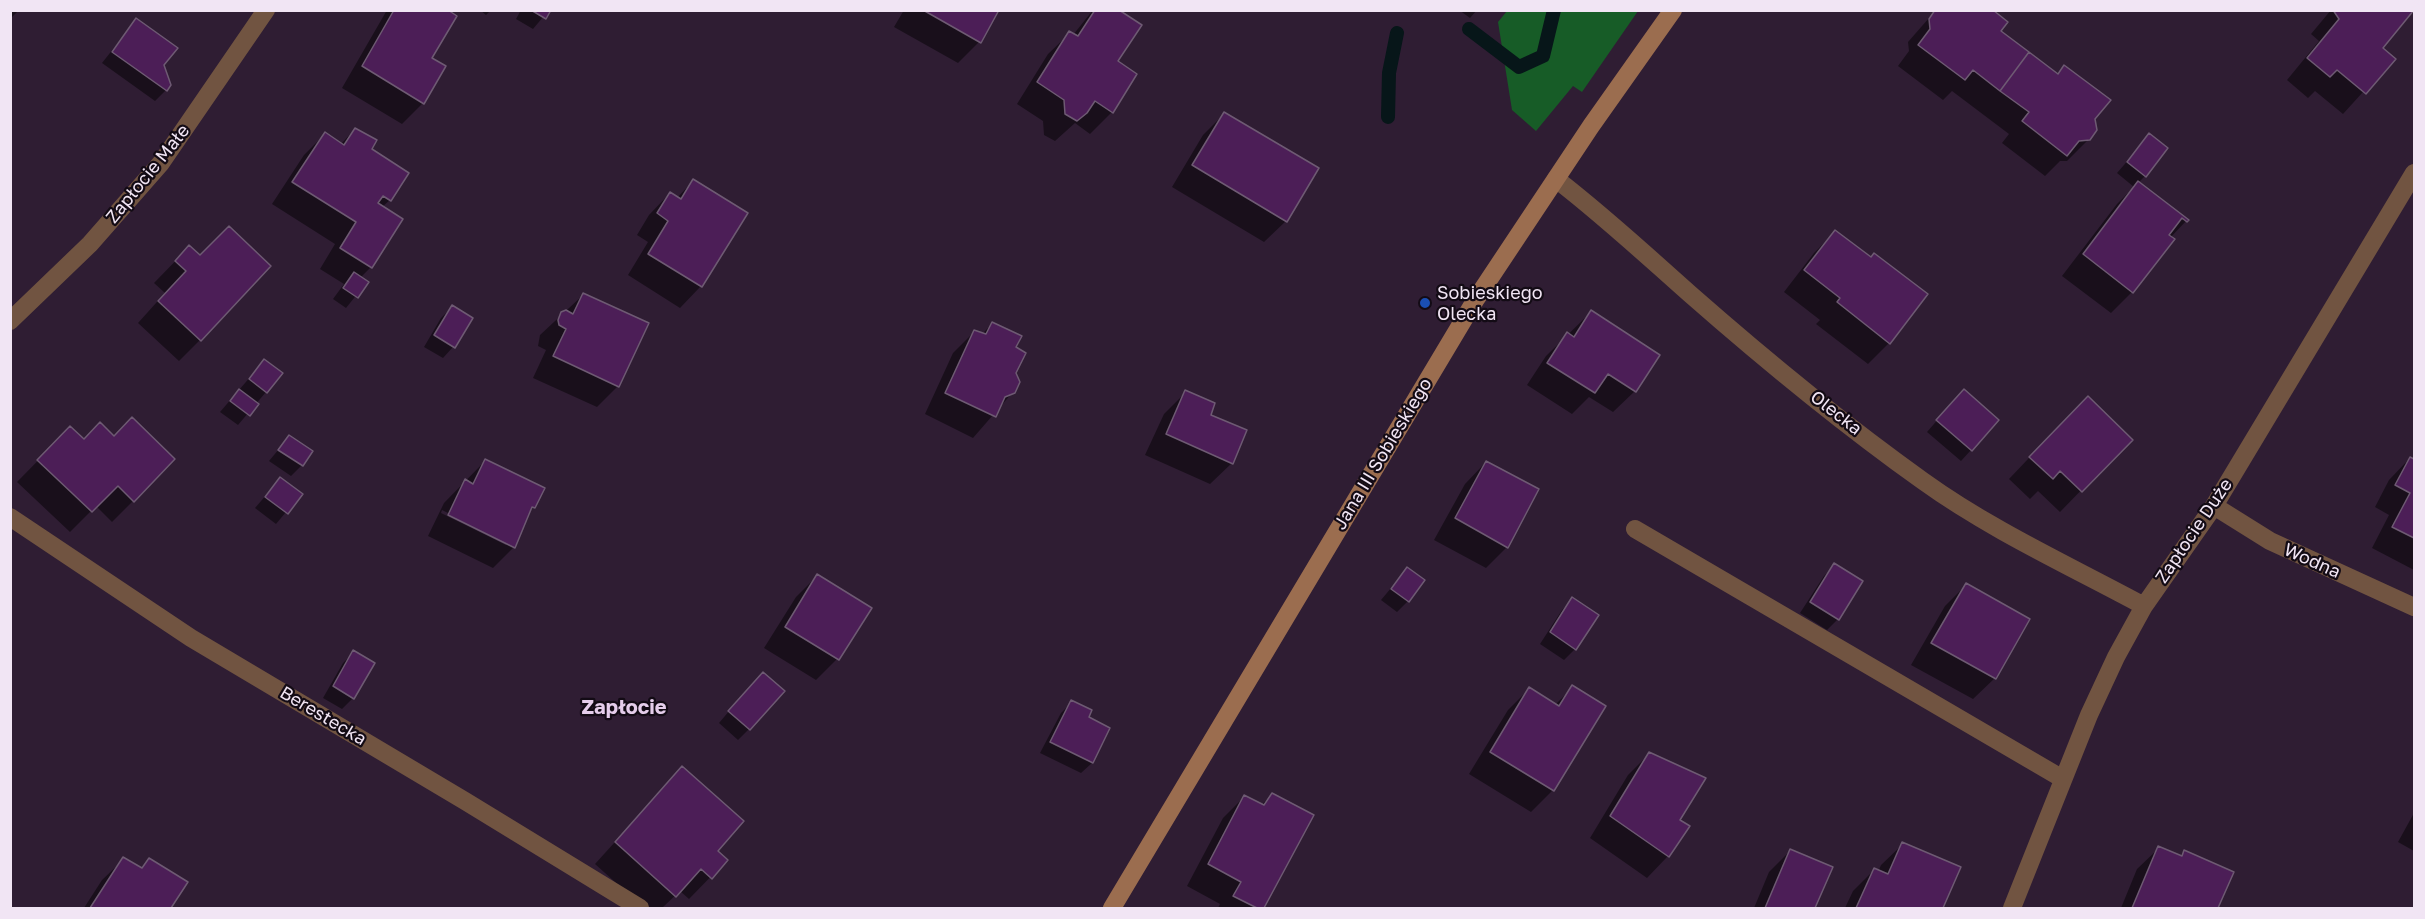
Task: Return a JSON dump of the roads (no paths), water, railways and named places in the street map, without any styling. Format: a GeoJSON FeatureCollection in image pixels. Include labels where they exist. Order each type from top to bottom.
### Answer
{"type":"FeatureCollection","features":[{"type":"Feature","properties":{"kind":"street","name":"Zapłocie Małe"},"geometry":{"type":"LineString","coordinates":[[10,321],[90,244],[161,163],[266,10]]}},
{"type":"Feature","properties":{"kind":"street","name":"Jana III Sobieskiego"},"geometry":{"type":"LineString","coordinates":[[1112,909],[1476,299],[1673,10]]}},
{"type":"Feature","properties":{"kind":"street","name":"Zapłocie Duże"},"geometry":{"type":"LineString","coordinates":[[2012,909],[2063,779],[2116,657],[2144,606],[2214,506],[2415,173]]}},
{"type":"Feature","properties":{"kind":"street","name":"Olecka"},"geometry":{"type":"LineString","coordinates":[[1556,179],[1596,209],[1691,295],[1924,482],[2002,531],[2144,606]]}},
{"type":"Feature","properties":{"kind":"street","name":"Wodna"},"geometry":{"type":"LineString","coordinates":[[2214,506],[2270,542],[2415,607]]}},
{"type":"Feature","properties":{"kind":"street","name":"Berestecka"},"geometry":{"type":"LineString","coordinates":[[10,517],[191,638],[465,801],[640,909]]}},
{"type":"Feature","properties":{"kind":"street"},"geometry":{"type":"LineString","coordinates":[[1635,529],[2063,779]]}},
{"type":"Feature","properties":{"kind":"waterway"},"geometry":{"type":"LineString","coordinates":[[1469,29],[1519,67],[1543,56],[1554,10]]}},
{"type":"Feature","properties":{"kind":"waterway"},"geometry":{"type":"LineString","coordinates":[[1388,117],[1389,73],[1397,33]]}},
{"type":"Feature","properties":{"kind":"place","name":"Sobieskiego Olecka"},"geometry":{"type":"Point","coordinates":[1425,303]}},
{"type":"Feature","properties":{"kind":"district","name":"Zapłocie"},"geometry":{"type":"Point","coordinates":[624,708]}}]}
